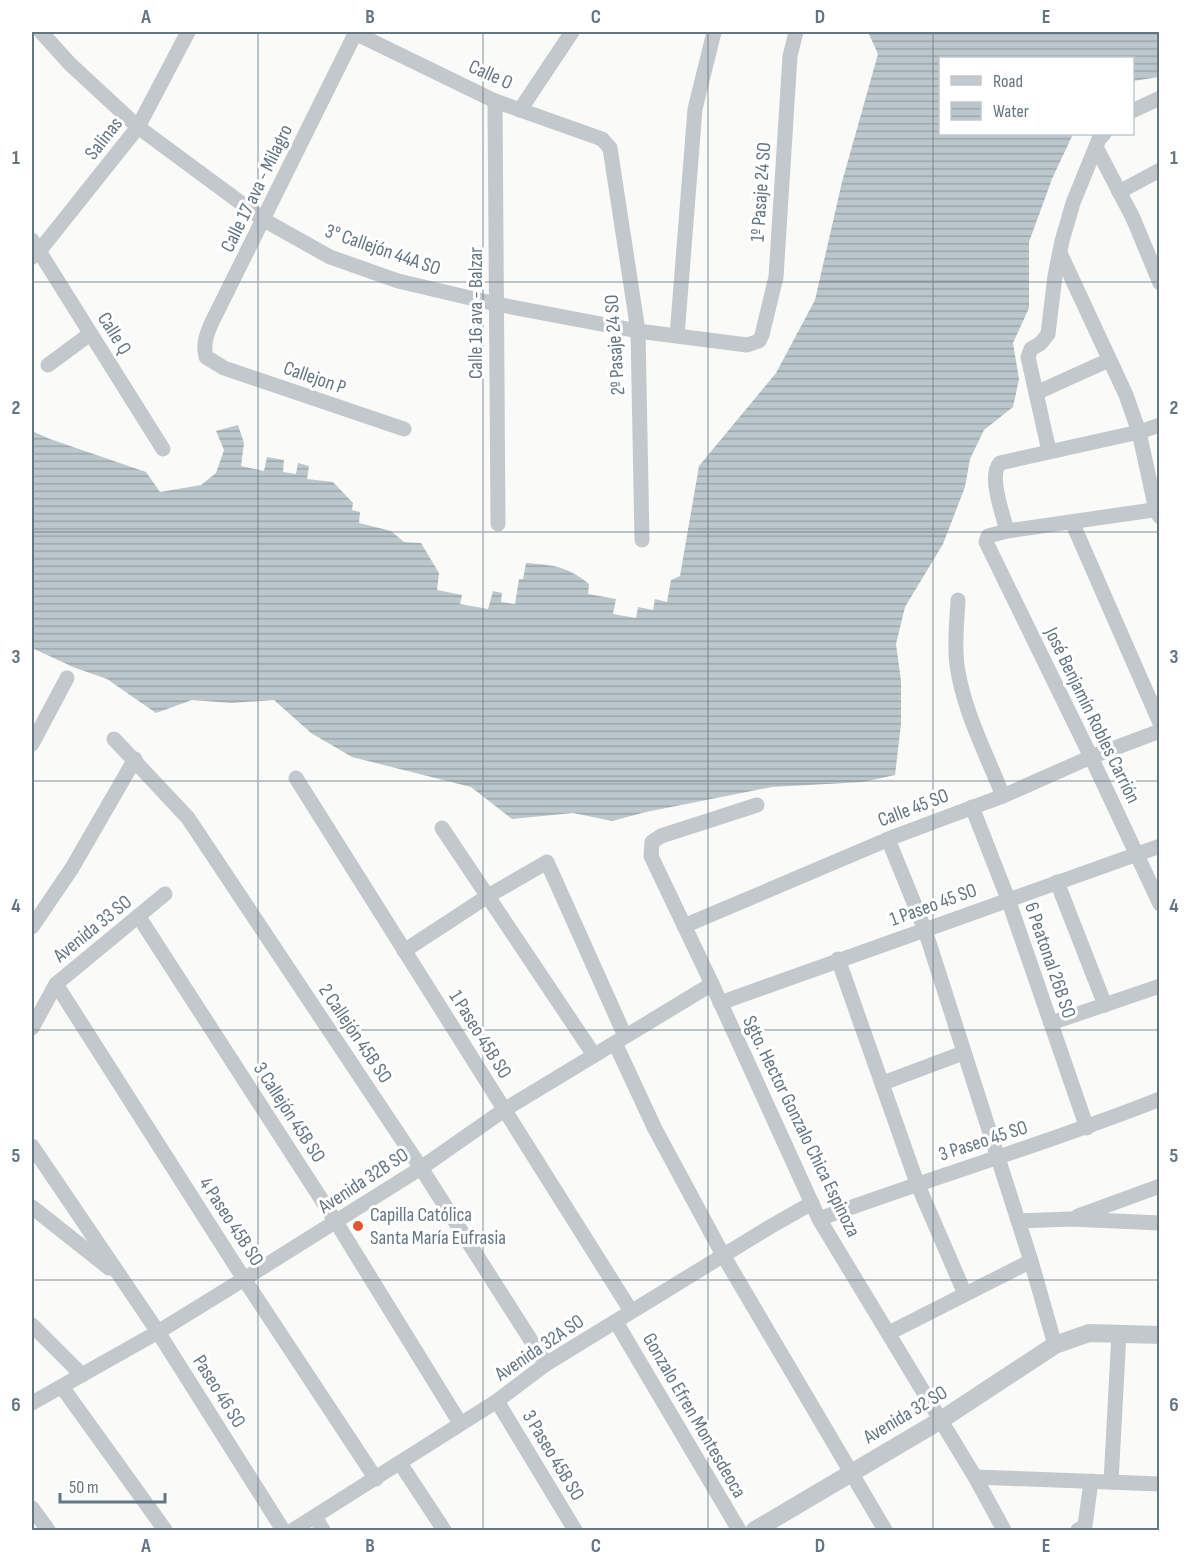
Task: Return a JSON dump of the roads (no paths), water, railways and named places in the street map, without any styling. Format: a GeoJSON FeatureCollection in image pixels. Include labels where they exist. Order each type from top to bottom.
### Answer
{"type":"FeatureCollection","features":[{"type":"Feature","properties":{"kind":"street","name":"3° Callejón 44A SO"},"geometry":{"type":"LineString","coordinates":[[41,32],[70,64],[138,128],[264,220],[330,257],[398,280],[496,304],[638,332],[747,345]]}},
{"type":"Feature","properties":{"kind":"street","name":"Salinas"},"geometry":{"type":"LineString","coordinates":[[34,249],[138,128],[188,32]]}},
{"type":"Feature","properties":{"kind":"street","name":"Calle O"},"geometry":{"type":"LineString","coordinates":[[356,32],[495,101],[602,139],[610,148]]}},
{"type":"Feature","properties":{"kind":"street","name":"Calle 17 ava - Milagro"},"geometry":{"type":"LineString","coordinates":[[213,363],[206,357],[204,350],[207,334],[356,32]]}},
{"type":"Feature","properties":{"kind":"street"},"geometry":{"type":"LineString","coordinates":[[520,110],[572,32]]}},
{"type":"Feature","properties":{"kind":"street"},"geometry":{"type":"LineString","coordinates":[[677,336],[695,110],[714,32]]}},
{"type":"Feature","properties":{"kind":"street","name":"1º Pasaje 24 SO"},"geometry":{"type":"LineString","coordinates":[[747,345],[759,341],[762,335],[776,277],[790,56],[796,32]]}},
{"type":"Feature","properties":{"kind":"street"},"geometry":{"type":"LineString","coordinates":[[1134,110],[1160,98]]}},
{"type":"Feature","properties":{"kind":"street","name":"Calle 16 ava - Balzar"},"geometry":{"type":"LineString","coordinates":[[495,101],[498,524]]}},
{"type":"Feature","properties":{"kind":"street"},"geometry":{"type":"LineString","coordinates":[[1100,140],[1119,192],[1158,276]]}},
{"type":"Feature","properties":{"kind":"street"},"geometry":{"type":"LineString","coordinates":[[1049,451],[1028,357],[1031,350],[1048,334],[1062,241],[1073,203],[1100,140]]}},
{"type":"Feature","properties":{"kind":"street","name":"2º Pasaje 24 SO"},"geometry":{"type":"LineString","coordinates":[[610,148],[638,332],[642,540]]}},
{"type":"Feature","properties":{"kind":"street"},"geometry":{"type":"LineString","coordinates":[[1119,192],[1160,170]]}},
{"type":"Feature","properties":{"kind":"street","name":"Calle Q"},"geometry":{"type":"LineString","coordinates":[[34,249],[163,449]]}},
{"type":"Feature","properties":{"kind":"street"},"geometry":{"type":"LineString","coordinates":[[1061,255],[1126,395],[1139,432],[1158,512],[1007,531],[995,481],[995,468],[1000,463],[1139,432],[1160,425]]}},
{"type":"Feature","properties":{"kind":"street"},"geometry":{"type":"LineString","coordinates":[[48,365],[90,334]]}},
{"type":"Feature","properties":{"kind":"street"},"geometry":{"type":"LineString","coordinates":[[1036,393],[1109,360]]}},
{"type":"Feature","properties":{"kind":"street","name":"Callejon P"},"geometry":{"type":"LineString","coordinates":[[213,363],[404,429]]}},
{"type":"Feature","properties":{"kind":"street"},"geometry":{"type":"LineString","coordinates":[[1072,522],[1160,723]]}},
{"type":"Feature","properties":{"kind":"street","name":"José Benjamín Robles Carrión"},"geometry":{"type":"LineString","coordinates":[[1007,531],[988,536],[986,546],[1091,757],[1160,904]]}},
{"type":"Feature","properties":{"kind":"street"},"geometry":{"type":"LineString","coordinates":[[958,600],[956,646],[962,685],[969,714],[1003,796]]}},
{"type":"Feature","properties":{"kind":"street"},"geometry":{"type":"LineString","coordinates":[[32,744],[68,678]]}},
{"type":"Feature","properties":{"kind":"street","name":"Calle 45 SO"},"geometry":{"type":"LineString","coordinates":[[684,926],[888,839],[1003,796],[1091,757],[1160,731]]}},
{"type":"Feature","properties":{"kind":"street","name":"2 Callejón 45B SO"},"geometry":{"type":"LineString","coordinates":[[114,739],[188,818],[421,1168],[546,1364]]}},
{"type":"Feature","properties":{"kind":"street"},"geometry":{"type":"LineString","coordinates":[[32,927],[72,868],[135,759]]}},
{"type":"Feature","properties":{"kind":"street","name":"1 Paseo 45B SO"},"geometry":{"type":"LineString","coordinates":[[296,778],[631,1311]]}},
{"type":"Feature","properties":{"kind":"street","name":"Sgto. Hector Gonzalo Chica Espinoza"},"geometry":{"type":"LineString","coordinates":[[757,805],[661,836],[652,842],[651,856],[819,1219],[975,1477],[1004,1530]]}},
{"type":"Feature","properties":{"kind":"street","name":"6 Peatonal 26B SO"},"geometry":{"type":"LineString","coordinates":[[972,807],[1008,899],[1087,1128]]}},
{"type":"Feature","properties":{"kind":"street"},"geometry":{"type":"LineString","coordinates":[[442,828],[594,1055]]}},
{"type":"Feature","properties":{"kind":"street"},"geometry":{"type":"LineString","coordinates":[[888,839],[924,930],[1031,1261],[1054,1345]]}},
{"type":"Feature","properties":{"kind":"street","name":"1 Paseo 45 SO"},"geometry":{"type":"LineString","coordinates":[[720,1003],[1160,846]]}},
{"type":"Feature","properties":{"kind":"street"},"geometry":{"type":"LineString","coordinates":[[404,951],[488,896],[547,862],[655,1129],[723,1255],[885,1530]]}},
{"type":"Feature","properties":{"kind":"street"},"geometry":{"type":"LineString","coordinates":[[1057,882],[1105,1005]]}},
{"type":"Feature","properties":{"kind":"street","name":"Avenida 33 SO"},"geometry":{"type":"LineString","coordinates":[[32,1028],[56,984],[165,894]]}},
{"type":"Feature","properties":{"kind":"street","name":"3 Callejón 45B SO"},"geometry":{"type":"LineString","coordinates":[[139,917],[336,1222],[460,1424]]}},
{"type":"Feature","properties":{"kind":"street"},"geometry":{"type":"LineString","coordinates":[[838,959],[917,1183],[965,1294]]}},
{"type":"Feature","properties":{"kind":"street","name":"4 Paseo 45B SO"},"geometry":{"type":"LineString","coordinates":[[56,984],[244,1279],[376,1479]]}},
{"type":"Feature","properties":{"kind":"street","name":"Avenida 32B SO"},"geometry":{"type":"LineString","coordinates":[[32,1403],[158,1332],[421,1168],[504,1110],[712,984]]}},
{"type":"Feature","properties":{"kind":"street"},"geometry":{"type":"LineString","coordinates":[[1051,1023],[1160,986]]}},
{"type":"Feature","properties":{"kind":"street"},"geometry":{"type":"LineString","coordinates":[[883,1083],[963,1053]]}},
{"type":"Feature","properties":{"kind":"street","name":"3 Paseo 45 SO"},"geometry":{"type":"LineString","coordinates":[[819,1219],[917,1183],[1087,1128],[1160,1099]]}},
{"type":"Feature","properties":{"kind":"street","name":"Paseo 46 SO"},"geometry":{"type":"LineString","coordinates":[[32,1146],[158,1332],[283,1530]]}},
{"type":"Feature","properties":{"kind":"street"},"geometry":{"type":"LineString","coordinates":[[1070,1219],[1160,1186]]}},
{"type":"Feature","properties":{"kind":"street","name":"Avenida 32A SO"},"geometry":{"type":"LineString","coordinates":[[292,1530],[497,1401],[546,1364],[812,1203]]}},
{"type":"Feature","properties":{"kind":"street","name":"Paseo 46 SO"},"geometry":{"type":"LineString","coordinates":[[32,1207],[120,1276]]}},
{"type":"Feature","properties":{"kind":"street"},"geometry":{"type":"LineString","coordinates":[[1018,1221],[1070,1219],[1160,1223]]}},
{"type":"Feature","properties":{"kind":"street"},"geometry":{"type":"LineString","coordinates":[[889,1333],[1031,1261]]}},
{"type":"Feature","properties":{"kind":"street","name":"Gonzalo Efren Montesdeoca"},"geometry":{"type":"LineString","coordinates":[[616,1322],[739,1530]]}},
{"type":"Feature","properties":{"kind":"street"},"geometry":{"type":"LineString","coordinates":[[32,1325],[82,1375]]}},
{"type":"Feature","properties":{"kind":"street","name":"Avenida 32 SO"},"geometry":{"type":"LineString","coordinates":[[755,1530],[941,1420],[1054,1345],[1089,1333],[1160,1335]]}},
{"type":"Feature","properties":{"kind":"street"},"geometry":{"type":"LineString","coordinates":[[1111,1482],[1119,1334]]}},
{"type":"Feature","properties":{"kind":"street"},"geometry":{"type":"LineString","coordinates":[[62,1387],[165,1530]]}},
{"type":"Feature","properties":{"kind":"street","name":"3 Paseo 45B SO"},"geometry":{"type":"LineString","coordinates":[[497,1401],[575,1530]]}},
{"type":"Feature","properties":{"kind":"street"},"geometry":{"type":"LineString","coordinates":[[400,1463],[444,1530]]}},
{"type":"Feature","properties":{"kind":"street"},"geometry":{"type":"LineString","coordinates":[[975,1477],[1160,1484]]}},
{"type":"Feature","properties":{"kind":"street"},"geometry":{"type":"LineString","coordinates":[[1088,1529],[1091,1481]]}},
{"type":"Feature","properties":{"kind":"street"},"geometry":{"type":"LineString","coordinates":[[32,1508],[48,1530]]}},
{"type":"Feature","properties":{"kind":"street"},"geometry":{"type":"LineString","coordinates":[[315,1517],[323,1530]]}},
{"type":"Feature","properties":{"kind":"water"},"geometry":{"type":"Polygon","coordinates":[[[868,32],[1160,32],[1159,77],[1134,81],[1134,57],[939,57],[939,135],[1073,135],[1052,179],[1029,242],[1029,308],[1013,343],[1019,379],[1013,407],[984,430],[970,459],[965,487],[943,544],[905,607],[896,644],[901,681],[901,724],[895,775],[863,782],[772,787],[612,821],[573,813],[512,819],[471,787],[352,757],[311,733],[274,700],[231,703],[192,700],[156,713],[107,679],[73,667],[32,648],[32,431],[146,472],[160,492],[201,485],[216,473],[224,450],[216,431],[238,425],[244,443],[241,466],[264,471],[267,457],[284,460],[283,472],[296,474],[298,463],[309,466],[307,479],[333,482],[353,503],[352,510],[360,512],[359,523],[391,531],[404,542],[421,543],[439,573],[437,590],[462,595],[460,604],[488,609],[493,591],[502,593],[501,602],[515,604],[519,579],[523,579],[526,563],[552,566],[574,573],[589,584],[588,594],[616,599],[613,614],[636,618],[638,607],[653,610],[655,599],[667,602],[671,580],[680,576],[699,466],[776,373],[815,300],[842,182],[878,54],[868,32]]]}},
{"type":"Feature","properties":{"kind":"place","name":"Capilla Católica Santa María Eufrasia"},"geometry":{"type":"Point","coordinates":[358,1226]}}]}
